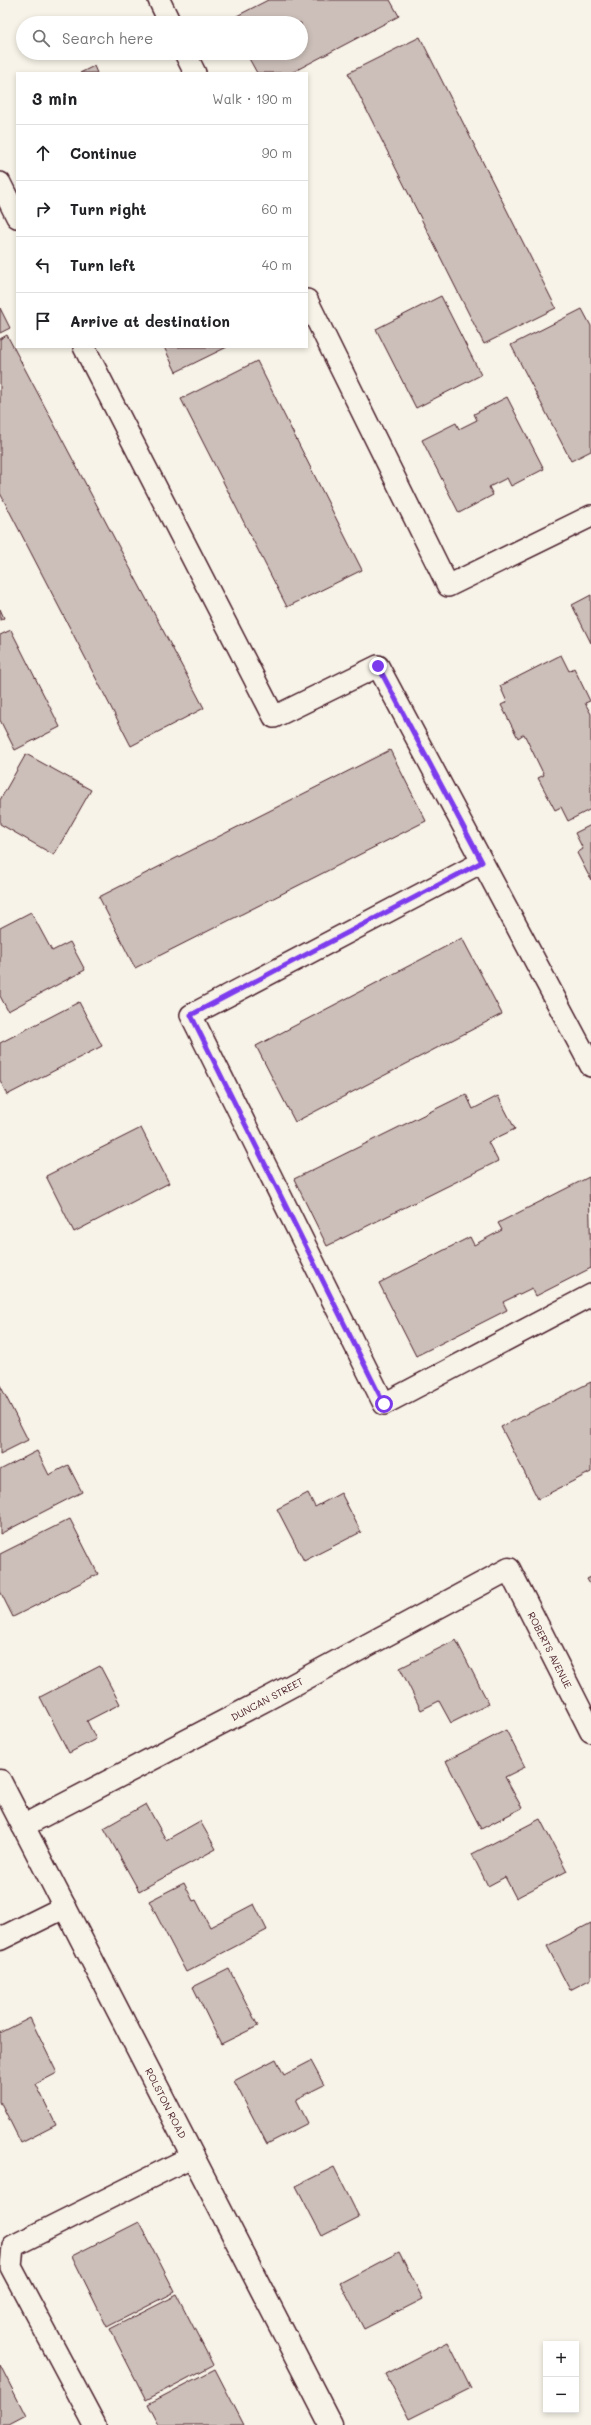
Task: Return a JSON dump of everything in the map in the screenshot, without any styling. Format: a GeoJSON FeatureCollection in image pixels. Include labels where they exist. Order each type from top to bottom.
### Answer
{"type":"FeatureCollection","features":[{"type":"Feature","properties":{"kind":"street","name":"ROBERTS AVENUE"},"geometry":{"type":"LineString","coordinates":[[509,1569],[591,1731]]}},
{"type":"Feature","properties":{"kind":"street","name":"DUNCAN STREET"},"geometry":{"type":"LineString","coordinates":[[23,1826],[267,1699],[509,1569]]}},
{"type":"Feature","properties":{"kind":"street","name":"ROLSTON ROAD"},"geometry":{"type":"LineString","coordinates":[[0,1781],[331,2425]]}},
{"type":"Feature","properties":{"kind":"street"},"geometry":{"type":"LineString","coordinates":[[0,1940],[65,1907]]}},
{"type":"Feature","properties":{"kind":"lane"},"geometry":{"type":"LineString","coordinates":[[159,0],[167,16]]}},
{"type":"Feature","properties":{"kind":"lane"},"geometry":{"type":"LineString","coordinates":[[188,60],[194,72]]}},
{"type":"Feature","properties":{"kind":"lane"},"geometry":{"type":"LineString","coordinates":[[0,184],[16,214]]}},
{"type":"Feature","properties":{"kind":"lane"},"geometry":{"type":"LineString","coordinates":[[308,302],[448,586],[591,516]]}},
{"type":"Feature","properties":{"kind":"lane"},"geometry":{"type":"LineString","coordinates":[[85,348],[274,717],[378,666],[591,1066]]}},
{"type":"Feature","properties":{"kind":"lane"},"geometry":{"type":"LineString","coordinates":[[482,862],[191,1015],[384,1404],[591,1295]]}},
{"type":"Feature","properties":{"kind":"lane"},"geometry":{"type":"LineString","coordinates":[[95,2425],[11,2267],[13,2246],[193,2156]]}},
{"type":"Feature","properties":{"kind":"building"},"geometry":{"type":"Polygon","coordinates":[[[268,0],[390,0],[399,16],[293,72],[256,72],[250,60],[308,60],[308,16],[237,16],[268,0]]]}},
{"type":"Feature","properties":{"kind":"building"},"geometry":{"type":"Polygon","coordinates":[[[420,37],[556,308],[484,344],[348,73],[420,37]]]}},
{"type":"Feature","properties":{"kind":"building"},"geometry":{"type":"Polygon","coordinates":[[[94,66],[97,72],[82,72],[94,66]]]}},
{"type":"Feature","properties":{"kind":"building"},"geometry":{"type":"Polygon","coordinates":[[[441,296],[481,375],[416,408],[376,329],[441,296]]]}},
{"type":"Feature","properties":{"kind":"building"},"geometry":{"type":"Polygon","coordinates":[[[0,308],[10,328],[0,333],[0,308]]]}},
{"type":"Feature","properties":{"kind":"building"},"geometry":{"type":"Polygon","coordinates":[[[582,309],[591,326],[591,451],[571,461],[511,345],[582,309]]]}},
{"type":"Feature","properties":{"kind":"building"},"geometry":{"type":"Polygon","coordinates":[[[7,335],[204,708],[131,746],[0,493],[0,339],[7,335]]]}},
{"type":"Feature","properties":{"kind":"building"},"geometry":{"type":"Polygon","coordinates":[[[164,348],[225,348],[176,372],[164,348]]]}},
{"type":"Feature","properties":{"kind":"building"},"geometry":{"type":"Polygon","coordinates":[[[257,361],[362,570],[287,607],[181,399],[257,361]]]}},
{"type":"Feature","properties":{"kind":"building"},"geometry":{"type":"Polygon","coordinates":[[[507,397],[544,469],[511,486],[507,478],[489,487],[493,495],[459,513],[422,440],[456,423],[459,429],[477,420],[474,414],[507,397]]]}},
{"type":"Feature","properties":{"kind":"building"},"geometry":{"type":"Polygon","coordinates":[[[591,595],[591,643],[572,605],[591,595]]]}},
{"type":"Feature","properties":{"kind":"building"},"geometry":{"type":"Polygon","coordinates":[[[0,609],[4,618],[0,620],[0,609]]]}},
{"type":"Feature","properties":{"kind":"building"},"geometry":{"type":"Polygon","coordinates":[[[11,630],[60,727],[15,750],[0,720],[0,635],[11,630]]]}},
{"type":"Feature","properties":{"kind":"building"},"geometry":{"type":"Polygon","coordinates":[[[561,655],[569,671],[574,668],[590,701],[585,703],[591,714],[591,809],[568,821],[561,807],[555,810],[538,778],[544,775],[524,734],[518,738],[501,705],[507,702],[500,686],[561,655]]]}},
{"type":"Feature","properties":{"kind":"building"},"geometry":{"type":"Polygon","coordinates":[[[390,750],[426,821],[135,968],[99,897],[390,750]]]}},
{"type":"Feature","properties":{"kind":"building"},"geometry":{"type":"Polygon","coordinates":[[[26,754],[91,790],[54,855],[0,824],[0,800],[26,754]]]}},
{"type":"Feature","properties":{"kind":"building"},"geometry":{"type":"Polygon","coordinates":[[[591,825],[591,880],[577,853],[583,849],[575,833],[591,825]]]}},
{"type":"Feature","properties":{"kind":"building"},"geometry":{"type":"Polygon","coordinates":[[[31,912],[52,951],[70,942],[85,970],[8,1011],[0,996],[0,928],[31,912]]]}},
{"type":"Feature","properties":{"kind":"building"},"geometry":{"type":"Polygon","coordinates":[[[462,938],[502,1014],[295,1122],[256,1046],[462,938]]]}},
{"type":"Feature","properties":{"kind":"building"},"geometry":{"type":"Polygon","coordinates":[[[79,1002],[102,1046],[7,1095],[0,1080],[0,1043],[79,1002]]]}},
{"type":"Feature","properties":{"kind":"building"},"geometry":{"type":"Polygon","coordinates":[[[466,1094],[473,1109],[498,1096],[515,1129],[488,1142],[498,1161],[327,1246],[294,1179],[466,1094]]]}},
{"type":"Feature","properties":{"kind":"building"},"geometry":{"type":"Polygon","coordinates":[[[141,1128],[169,1183],[74,1232],[46,1176],[141,1128]]]}},
{"type":"Feature","properties":{"kind":"building"},"geometry":{"type":"Polygon","coordinates":[[[589,1177],[591,1268],[536,1296],[532,1288],[503,1302],[507,1310],[416,1356],[379,1283],[470,1237],[474,1245],[502,1230],[498,1223],[589,1177]]]}},
{"type":"Feature","properties":{"kind":"building"},"geometry":{"type":"Polygon","coordinates":[[[591,1382],[591,1472],[538,1499],[501,1427],[591,1382]]]}},
{"type":"Feature","properties":{"kind":"building"},"geometry":{"type":"Polygon","coordinates":[[[0,1385],[28,1440],[0,1454],[0,1385]]]}},
{"type":"Feature","properties":{"kind":"building"},"geometry":{"type":"Polygon","coordinates":[[[37,1451],[49,1475],[68,1465],[82,1492],[0,1534],[0,1470],[37,1451]]]}},
{"type":"Feature","properties":{"kind":"building"},"geometry":{"type":"Polygon","coordinates":[[[308,1493],[315,1507],[341,1493],[361,1532],[304,1561],[277,1509],[308,1493]]]}},
{"type":"Feature","properties":{"kind":"building"},"geometry":{"type":"Polygon","coordinates":[[[70,1519],[98,1574],[13,1617],[0,1591],[0,1554],[70,1519]]]}},
{"type":"Feature","properties":{"kind":"building"},"geometry":{"type":"Polygon","coordinates":[[[591,1577],[591,1586],[587,1579],[591,1577]]]}},
{"type":"Feature","properties":{"kind":"building"},"geometry":{"type":"Polygon","coordinates":[[[456,1640],[489,1704],[451,1723],[439,1701],[421,1710],[400,1668],[456,1640]]]}},
{"type":"Feature","properties":{"kind":"building"},"geometry":{"type":"Polygon","coordinates":[[[100,1666],[120,1704],[87,1721],[96,1739],[69,1753],[40,1697],[100,1666]]]}},
{"type":"Feature","properties":{"kind":"building"},"geometry":{"type":"Polygon","coordinates":[[[506,1730],[525,1767],[505,1777],[522,1808],[481,1829],[446,1761],[506,1730]]]}},
{"type":"Feature","properties":{"kind":"building"},"geometry":{"type":"Polygon","coordinates":[[[146,1804],[166,1840],[200,1821],[216,1849],[139,1891],[104,1828],[146,1804]]]}},
{"type":"Feature","properties":{"kind":"building"},"geometry":{"type":"Polygon","coordinates":[[[540,1819],[567,1871],[516,1898],[505,1877],[488,1886],[472,1854],[540,1819]]]}},
{"type":"Feature","properties":{"kind":"building"},"geometry":{"type":"Polygon","coordinates":[[[184,1883],[193,1901],[196,1900],[210,1927],[254,1904],[267,1930],[186,1972],[149,1901],[184,1883]]]}},
{"type":"Feature","properties":{"kind":"building"},"geometry":{"type":"Polygon","coordinates":[[[591,1923],[591,1979],[570,1990],[547,1946],[591,1923]]]}},
{"type":"Feature","properties":{"kind":"building"},"geometry":{"type":"Polygon","coordinates":[[[229,1969],[258,2026],[221,2044],[193,1987],[229,1969]]]}},
{"type":"Feature","properties":{"kind":"building"},"geometry":{"type":"Polygon","coordinates":[[[30,2018],[57,2073],[36,2084],[56,2125],[21,2143],[0,2101],[0,2033],[30,2018]]]}},
{"type":"Feature","properties":{"kind":"building"},"geometry":{"type":"Polygon","coordinates":[[[276,2059],[284,2075],[311,2061],[324,2085],[296,2099],[308,2123],[267,2144],[234,2081],[276,2059]]]}},
{"type":"Feature","properties":{"kind":"building"},"geometry":{"type":"Polygon","coordinates":[[[334,2167],[359,2217],[322,2236],[296,2186],[334,2167]]]}},
{"type":"Feature","properties":{"kind":"building"},"geometry":{"type":"Polygon","coordinates":[[[139,2222],[175,2292],[107,2327],[72,2256],[139,2222]]]}},
{"type":"Feature","properties":{"kind":"building"},"geometry":{"type":"Polygon","coordinates":[[[399,2252],[423,2299],[364,2329],[340,2283],[399,2252]]]}},
{"type":"Feature","properties":{"kind":"building"},"geometry":{"type":"Polygon","coordinates":[[[177,2295],[213,2365],[146,2400],[110,2329],[177,2295]]]}},
{"type":"Feature","properties":{"kind":"building"},"geometry":{"type":"Polygon","coordinates":[[[448,2342],[471,2388],[409,2419],[386,2374],[448,2342]]]}},
{"type":"Feature","properties":{"kind":"building"},"geometry":{"type":"Polygon","coordinates":[[[0,2365],[26,2416],[9,2425],[0,2425],[0,2365]]]}},
{"type":"Feature","properties":{"kind":"building"},"geometry":{"type":"Polygon","coordinates":[[[215,2369],[244,2425],[159,2425],[148,2404],[215,2369]]]}},
{"type":"Feature","properties":{"kind":"route"},"geometry":{"type":"LineString","coordinates":[[378,666],[482,862],[191,1015],[384,1404]]}}]}
